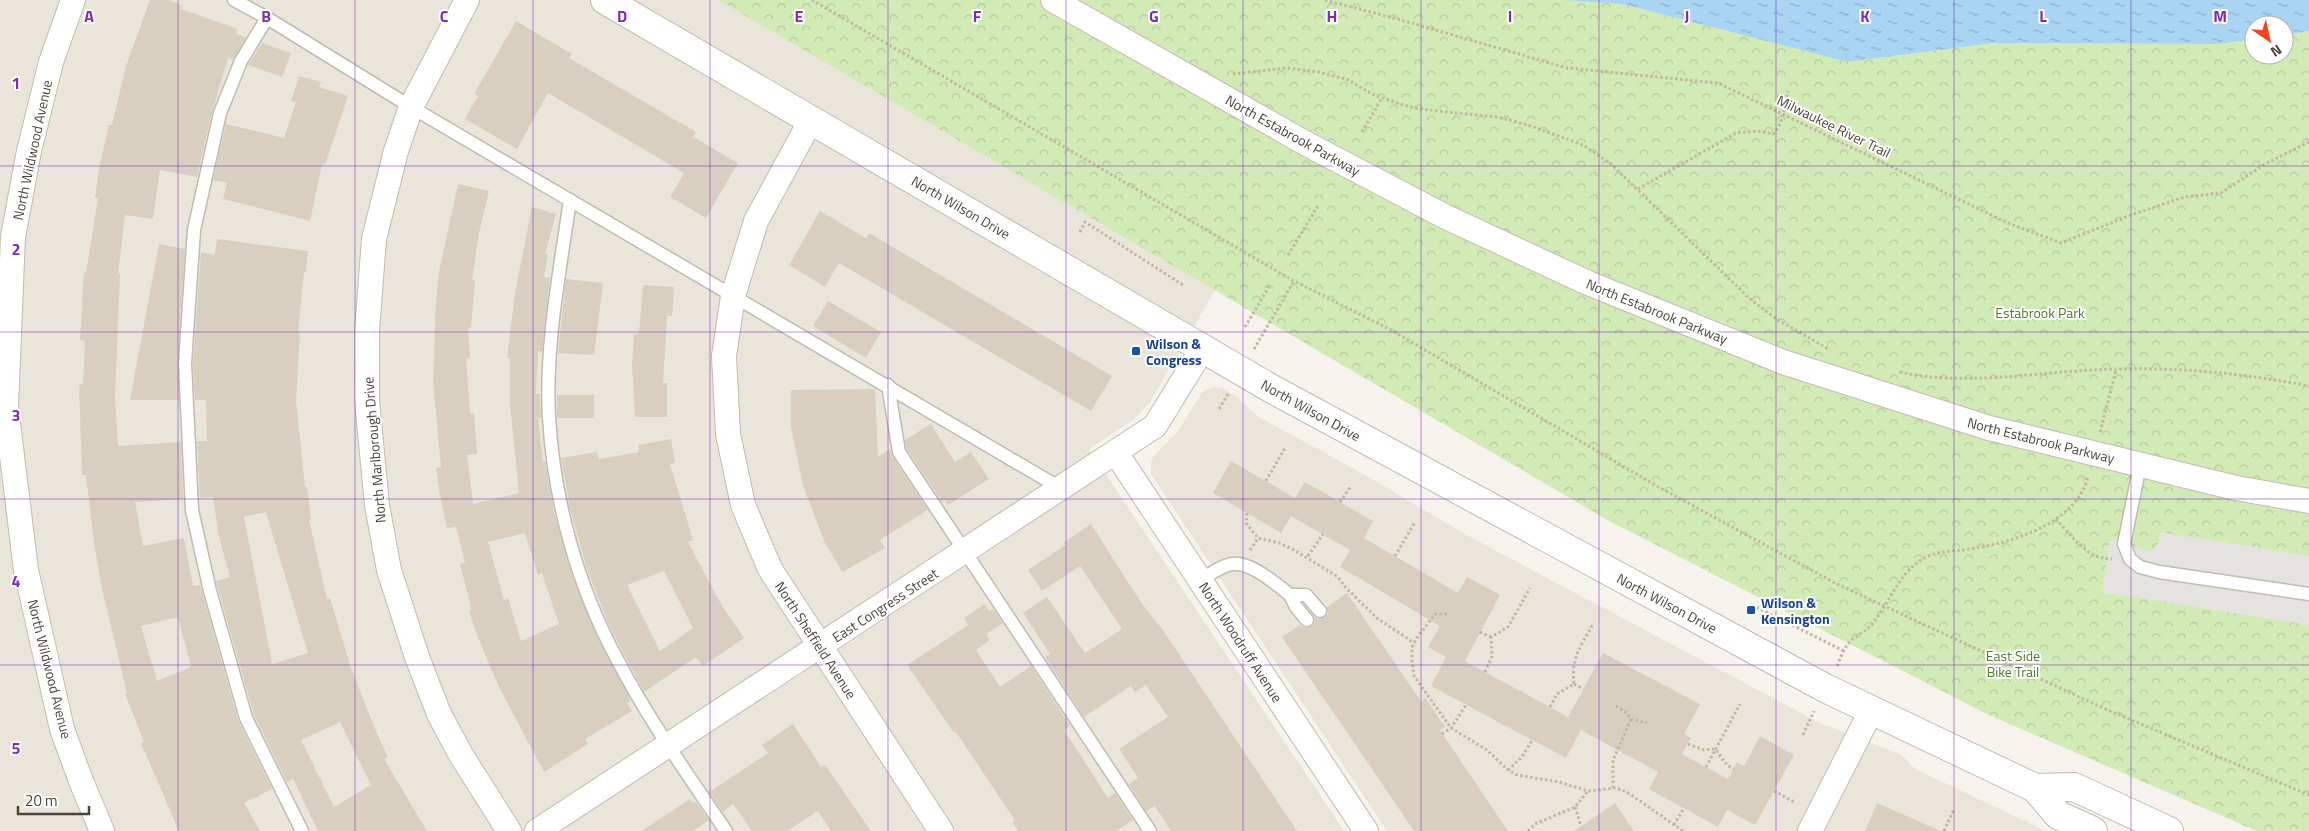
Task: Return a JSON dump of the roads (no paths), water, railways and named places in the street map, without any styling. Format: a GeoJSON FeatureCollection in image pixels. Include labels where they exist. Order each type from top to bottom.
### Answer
{"type":"FeatureCollection","features":[{"type":"Feature","properties":{"kind":"street","name":"North Wildwood Avenue"},"geometry":{"type":"LineString","coordinates":[[73,0],[51,62],[42,98],[29,152],[14,237],[6,407],[26,570],[62,728],[102,831]]}},
{"type":"Feature","properties":{"kind":"street","name":"North Marlborough Drive"},"geometry":{"type":"LineString","coordinates":[[467,0],[411,107],[396,151],[374,239],[367,331],[367,401],[377,505],[389,570],[417,657],[436,706],[461,755],[508,831]]}},
{"type":"Feature","properties":{"kind":"street","name":"North Wilson Drive"},"geometry":{"type":"LineString","coordinates":[[605,0],[1281,393],[1871,711],[2035,788],[2058,815],[2093,831]]}},
{"type":"Feature","properties":{"kind":"street","name":"North Estabrook Parkway"},"geometry":{"type":"LineString","coordinates":[[1053,0],[1314,148],[1446,217],[1588,283],[1783,362],[1989,428],[2236,488],[2309,501]]}},
{"type":"Feature","properties":{"kind":"street","name":"North Sheffield Avenue"},"geometry":{"type":"LineString","coordinates":[[811,120],[756,220],[733,296],[724,356],[728,434],[743,504],[770,569],[941,831]]}},
{"type":"Feature","properties":{"kind":"street","name":"East Congress Street"},"geometry":{"type":"LineString","coordinates":[[537,831],[1062,489],[1155,426],[1203,348]]}},
{"type":"Feature","properties":{"kind":"street","name":"North Woodruff Avenue"},"geometry":{"type":"LineString","coordinates":[[1116,453],[1366,831]]}},
{"type":"Feature","properties":{"kind":"street"},"geometry":{"type":"LineString","coordinates":[[1810,831],[1871,711]]}},
{"type":"Feature","properties":{"kind":"street","name":"North Wilson Drive"},"geometry":{"type":"LineString","coordinates":[[2035,788],[2074,787],[2169,831]]}},
{"type":"Feature","properties":{"kind":"lane"},"geometry":{"type":"LineString","coordinates":[[234,0],[267,18],[411,107],[888,385],[1062,489]]}},
{"type":"Feature","properties":{"kind":"lane"},"geometry":{"type":"LineString","coordinates":[[267,18],[241,61],[220,113],[194,230],[185,363],[192,510],[210,591],[246,718],[302,831]]}},
{"type":"Feature","properties":{"kind":"lane"},"geometry":{"type":"LineString","coordinates":[[570,200],[552,328],[549,416],[556,490],[570,546],[591,602],[616,658],[668,745],[726,831]]}},
{"type":"Feature","properties":{"kind":"lane"},"geometry":{"type":"LineString","coordinates":[[888,385],[899,452],[1150,831]]}},
{"type":"Feature","properties":{"kind":"lane"},"geometry":{"type":"LineString","coordinates":[[2140,464],[2124,544],[2130,559],[2140,567],[2158,572],[2309,594]]}},
{"type":"Feature","properties":{"kind":"lane"},"geometry":{"type":"LineString","coordinates":[[1200,580],[1229,564],[1239,564],[1255,570],[1290,595],[1296,607],[1307,620]]}},
{"type":"Feature","properties":{"kind":"lane"},"geometry":{"type":"LineString","coordinates":[[1290,595],[1306,595],[1320,611]]}},
{"type":"Feature","properties":{"kind":"water"},"geometry":{"type":"Polygon","coordinates":[[[1564,0],[2309,0],[2309,31],[2294,33],[2294,15],[2244,15],[2244,40],[2220,44],[1994,43],[1848,62],[1622,4],[1564,0]]]}},
{"type":"Feature","properties":{"kind":"place","name":"Wilson & Congress"},"geometry":{"type":"Point","coordinates":[1136,351]}},
{"type":"Feature","properties":{"kind":"place","name":"Wilson & Kensington"},"geometry":{"type":"Point","coordinates":[1751,610]}},
{"type":"Feature","properties":{"kind":"park label","name":"Estabrook Park"},"geometry":{"type":"Point","coordinates":[2040,312]}},
{"type":"Feature","properties":{"kind":"park label","name":"East Side Bike Trail"},"geometry":{"type":"Point","coordinates":[2013,664]}}]}
